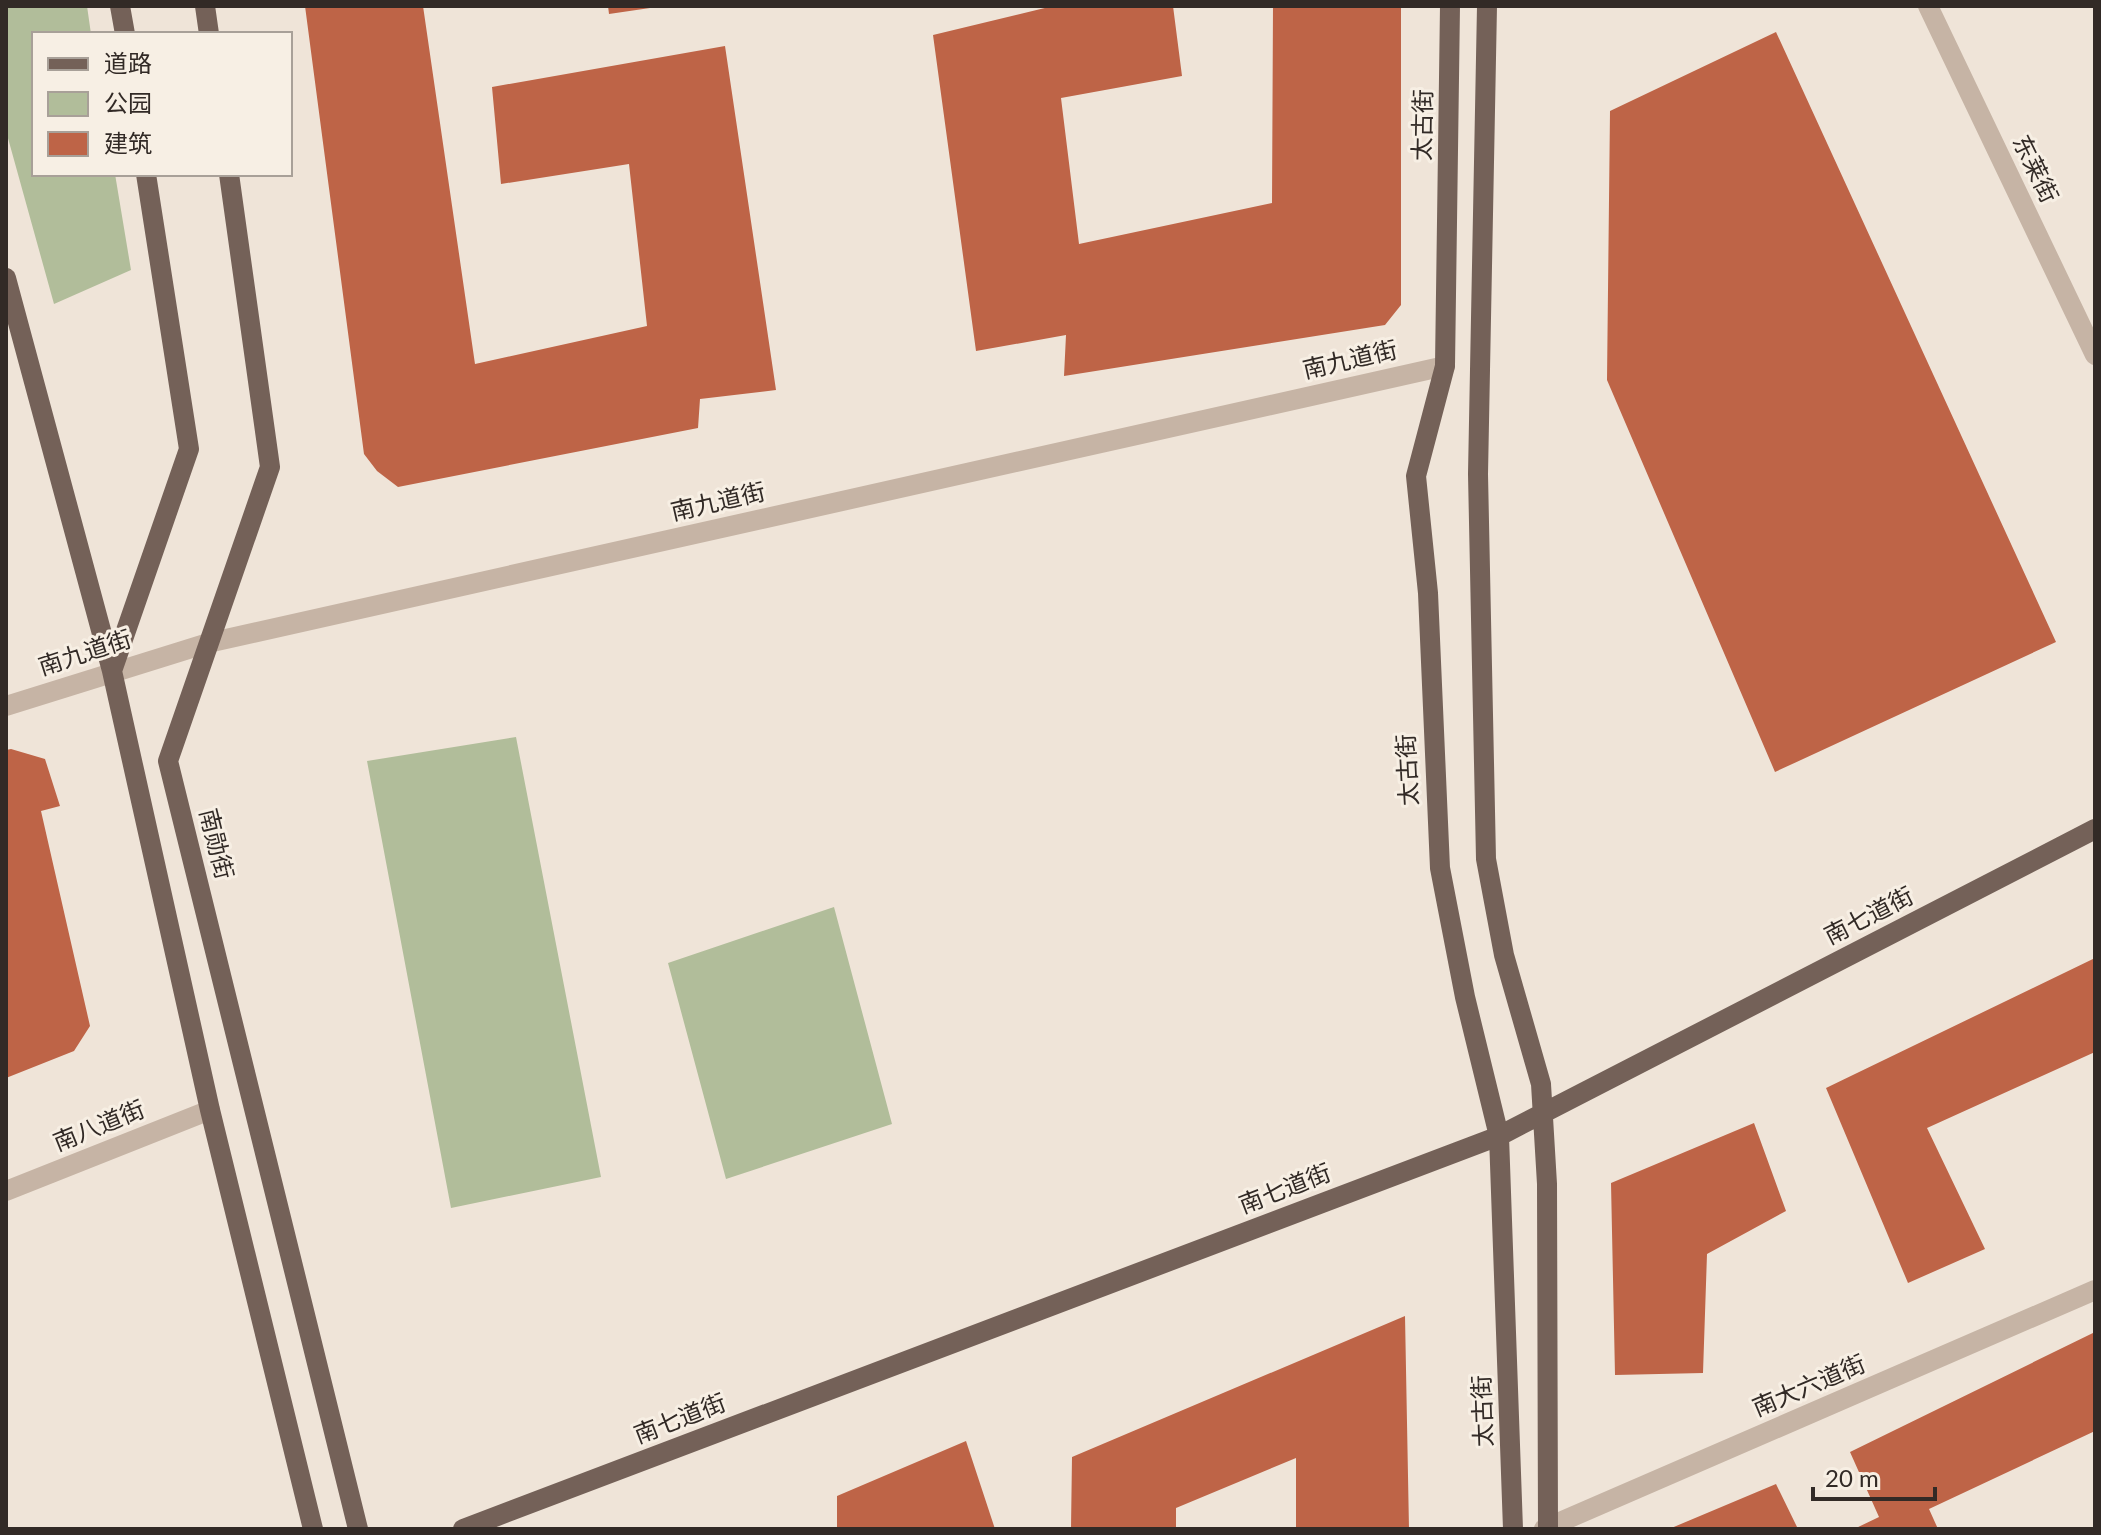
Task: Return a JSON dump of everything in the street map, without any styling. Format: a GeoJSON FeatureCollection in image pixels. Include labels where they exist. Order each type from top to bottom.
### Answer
{"type":"FeatureCollection","features":[{"type":"Feature","properties":{"kind":"main road"},"geometry":{"type":"LineString","coordinates":[[120,6],[125,32]]}},
{"type":"Feature","properties":{"kind":"main road"},"geometry":{"type":"LineString","coordinates":[[205,6],[209,32]]}},
{"type":"Feature","properties":{"kind":"main road","name":"太古街"},"geometry":{"type":"LineString","coordinates":[[1450,6],[1445,366],[1416,476],[1428,593],[1440,868],[1465,997],[1499,1136],[1513,1529]]}},
{"type":"Feature","properties":{"kind":"main road"},"geometry":{"type":"LineString","coordinates":[[1487,6],[1478,474],[1486,859],[1504,955],[1541,1084],[1547,1184],[1547,1528]]}},
{"type":"Feature","properties":{"kind":"main road"},"geometry":{"type":"LineString","coordinates":[[112,671],[189,449],[146,176]]}},
{"type":"Feature","properties":{"kind":"main road","name":"南勋街"},"geometry":{"type":"LineString","coordinates":[[229,176],[270,467],[168,761],[358,1529]]}},
{"type":"Feature","properties":{"kind":"main road"},"geometry":{"type":"LineString","coordinates":[[6,278],[112,671],[210,1110],[313,1529]]}},
{"type":"Feature","properties":{"kind":"main road","name":"南七道街"},"geometry":{"type":"LineString","coordinates":[[463,1529],[1499,1136],[2095,829]]}},
{"type":"Feature","properties":{"kind":"street","name":"东莱街"},"geometry":{"type":"LineString","coordinates":[[1928,6],[2095,355]]}},
{"type":"Feature","properties":{"kind":"street","name":"南九道街"},"geometry":{"type":"LineString","coordinates":[[6,706],[208,643],[1445,366]]}},
{"type":"Feature","properties":{"kind":"street","name":"南八道街"},"geometry":{"type":"LineString","coordinates":[[6,1191],[210,1110]]}},
{"type":"Feature","properties":{"kind":"street","name":"南大六道街"},"geometry":{"type":"LineString","coordinates":[[1547,1528],[2095,1290]]}},
{"type":"Feature","properties":{"kind":"green space"},"geometry":{"type":"Polygon","coordinates":[[[6,6],[87,6],[91,32],[32,32],[32,176],[115,176],[131,270],[54,304],[6,131],[6,6]]]}},
{"type":"Feature","properties":{"kind":"green space"},"geometry":{"type":"Polygon","coordinates":[[[516,737],[601,1177],[451,1208],[367,761],[516,737]]]}},
{"type":"Feature","properties":{"kind":"green space"},"geometry":{"type":"Polygon","coordinates":[[[834,907],[892,1124],[726,1179],[668,963],[834,907]]]}},
{"type":"Feature","properties":{"kind":"building"},"geometry":{"type":"Polygon","coordinates":[[[305,6],[423,6],[475,364],[647,326],[629,164],[501,184],[492,87],[725,46],[776,390],[700,399],[698,428],[398,487],[377,471],[364,454],[305,6]]]}},
{"type":"Feature","properties":{"kind":"building"},"geometry":{"type":"Polygon","coordinates":[[[608,6],[650,6],[650,8],[609,14],[608,6]]]}},
{"type":"Feature","properties":{"kind":"building"},"geometry":{"type":"Polygon","coordinates":[[[1053,6],[1173,6],[1182,76],[1061,98],[1079,244],[1272,203],[1273,6],[1401,6],[1401,305],[1385,325],[1064,376],[1066,335],[976,351],[933,35],[1053,6]]]}},
{"type":"Feature","properties":{"kind":"building"},"geometry":{"type":"Polygon","coordinates":[[[1776,32],[2056,642],[1775,772],[1607,380],[1610,111],[1776,32]]]}},
{"type":"Feature","properties":{"kind":"building"},"geometry":{"type":"Polygon","coordinates":[[[6,750],[45,759],[60,806],[41,811],[90,1026],[74,1051],[6,1078],[6,750]]]}},
{"type":"Feature","properties":{"kind":"building"},"geometry":{"type":"Polygon","coordinates":[[[2095,958],[2095,1052],[1927,1128],[1985,1249],[1908,1283],[1826,1088],[2095,958]]]}},
{"type":"Feature","properties":{"kind":"building"},"geometry":{"type":"Polygon","coordinates":[[[1754,1123],[1786,1211],[1707,1254],[1703,1373],[1615,1375],[1611,1183],[1754,1123]]]}},
{"type":"Feature","properties":{"kind":"building"},"geometry":{"type":"Polygon","coordinates":[[[1405,1316],[1409,1529],[1296,1529],[1296,1458],[1176,1508],[1176,1529],[1071,1529],[1072,1457],[1405,1316]]]}},
{"type":"Feature","properties":{"kind":"building"},"geometry":{"type":"Polygon","coordinates":[[[2095,1332],[2095,1431],[1929,1509],[1938,1529],[1854,1529],[1879,1517],[1850,1452],[2095,1332]]]}},
{"type":"Feature","properties":{"kind":"building"},"geometry":{"type":"Polygon","coordinates":[[[966,1441],[995,1529],[837,1529],[837,1496],[966,1441]]]}},
{"type":"Feature","properties":{"kind":"building"},"geometry":{"type":"Polygon","coordinates":[[[1776,1484],[1798,1529],[1669,1529],[1776,1484]]]}}]}
